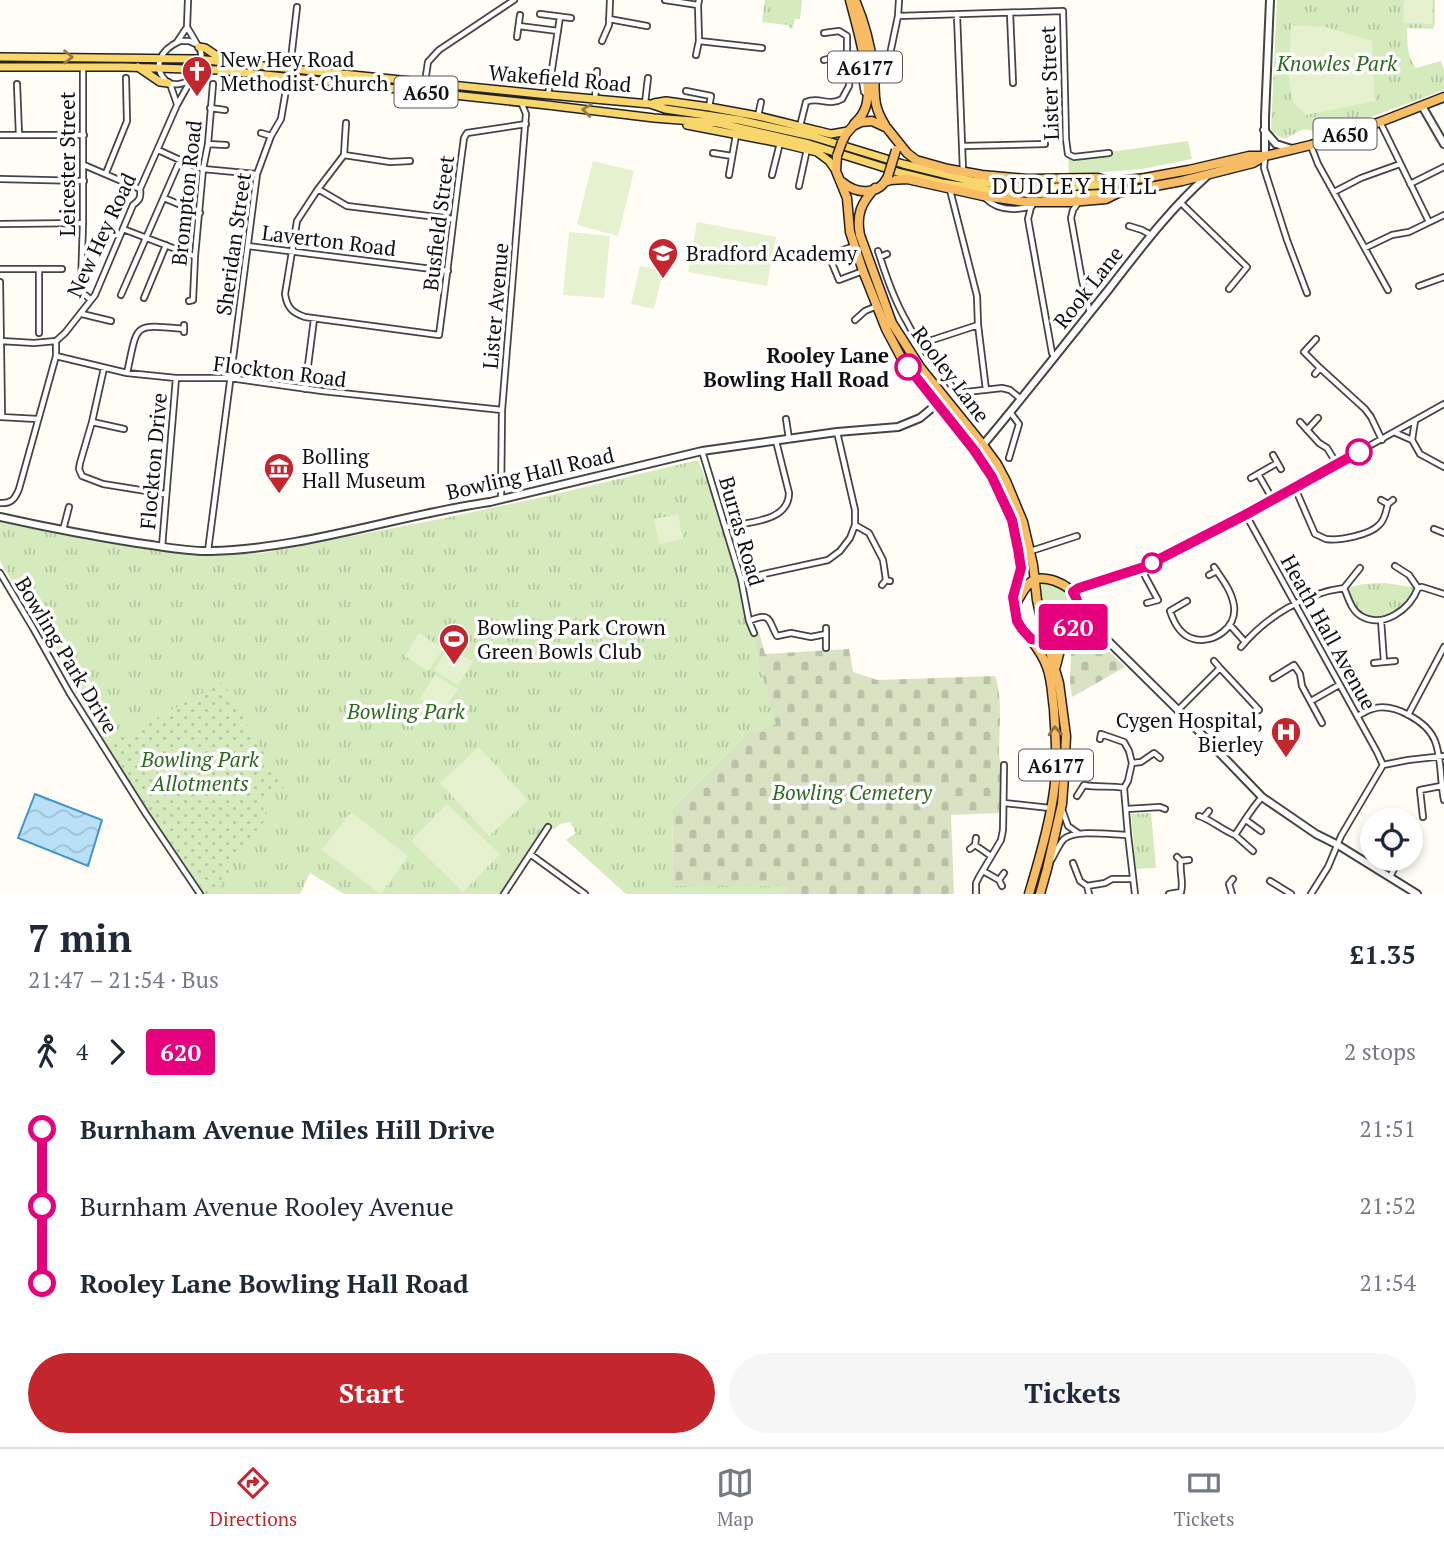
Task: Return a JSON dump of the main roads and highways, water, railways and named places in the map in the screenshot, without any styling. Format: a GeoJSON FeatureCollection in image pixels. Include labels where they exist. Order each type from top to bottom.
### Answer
{"type":"FeatureCollection","features":[{"type":"Feature","properties":{"kind":"highway","name":"A6177"},"geometry":{"type":"LineString","coordinates":[[854,1],[860,13],[873,66],[876,108],[887,128]]}},
{"type":"Feature","properties":{"kind":"highway","name":"A6177"},"geometry":{"type":"LineString","coordinates":[[849,130],[865,110],[867,95],[854,1]]}},
{"type":"Feature","properties":{"kind":"highway","name":"A650"},"geometry":{"type":"LineString","coordinates":[[1111,182],[1189,170],[1249,156],[1265,156],[1311,145],[1444,97]]}},
{"type":"Feature","properties":{"kind":"highway"},"geometry":{"type":"LineString","coordinates":[[895,138],[896,150],[887,179],[875,188],[857,191],[848,187],[838,176],[837,156],[842,142],[849,130],[867,121],[877,122],[887,128],[916,160],[982,175],[1027,179],[1098,178],[1111,182]]}},
{"type":"Feature","properties":{"kind":"highway","name":"A650"},"geometry":{"type":"LineString","coordinates":[[1118,193],[1177,188],[1209,175],[1253,163],[1265,156]]}},
{"type":"Feature","properties":{"kind":"highway","name":"Rooley Lane"},"geometry":{"type":"LineString","coordinates":[[838,176],[847,198],[848,224],[854,246],[886,329],[903,361],[985,465],[1012,520],[1021,568],[1014,590],[1014,607]]}},
{"type":"Feature","properties":{"kind":"highway"},"geometry":{"type":"LineString","coordinates":[[887,179],[906,179],[983,197],[1035,205],[1106,199],[1118,193]]}},
{"type":"Feature","properties":{"kind":"highway","name":"Rooley Lane"},"geometry":{"type":"LineString","coordinates":[[875,188],[862,206],[857,222],[892,323],[920,367],[997,464],[1023,522],[1030,551],[1037,600],[1056,669],[1066,736],[1062,804],[1040,894]]}},
{"type":"Feature","properties":{"kind":"highway"},"geometry":{"type":"LineString","coordinates":[[1014,607],[1034,580],[1046,578],[1073,592],[1079,603],[1079,618],[1062,642],[1056,669]]}},
{"type":"Feature","properties":{"kind":"highway"},"geometry":{"type":"LineString","coordinates":[[1025,590],[1032,593],[1037,600]]}},
{"type":"Feature","properties":{"kind":"highway","name":"A6177"},"geometry":{"type":"LineString","coordinates":[[1014,607],[1017,621],[1031,639],[1047,668],[1056,733],[1056,771],[1050,808],[1029,894]]}},
{"type":"Feature","properties":{"kind":"highway"},"geometry":{"type":"LineString","coordinates":[[1031,639],[1055,637],[1070,630]]}},
{"type":"Feature","properties":{"kind":"main road"},"geometry":{"type":"LineString","coordinates":[[198,46],[227,62]]}},
{"type":"Feature","properties":{"kind":"main road","name":"Wakefield Road"},"geometry":{"type":"LineString","coordinates":[[0,57],[202,59],[648,103],[665,109],[739,120],[811,136],[903,164],[972,181],[1037,188],[1111,182]]}},
{"type":"Feature","properties":{"kind":"main road","name":"Wakefield Road"},"geometry":{"type":"LineString","coordinates":[[0,67],[198,69],[718,123],[809,144],[942,183],[1001,192],[1063,195],[1118,193]]}},
{"type":"Feature","properties":{"kind":"main road"},"geometry":{"type":"LineString","coordinates":[[138,67],[160,82],[169,83]]}},
{"type":"Feature","properties":{"kind":"main road"},"geometry":{"type":"LineString","coordinates":[[648,103],[666,102],[709,107],[831,134],[849,130]]}},
{"type":"Feature","properties":{"kind":"main road","name":"A650"},"geometry":{"type":"LineString","coordinates":[[654,118],[807,149],[830,161],[838,176]]}},
{"type":"Feature","properties":{"kind":"water"},"geometry":{"type":"Polygon","coordinates":[[[35,794],[102,820],[88,866],[18,838],[35,794]]]}},
{"type":"Feature","properties":{"kind":"place","name":"New Hey Road Methodist Church"},"geometry":{"type":"Point","coordinates":[197,98]}},
{"type":"Feature","properties":{"kind":"place","name":"Bradford Academy"},"geometry":{"type":"Point","coordinates":[663,280]}},
{"type":"Feature","properties":{"kind":"place","name":"Rooley Lane Bowling Hall Road"},"geometry":{"type":"Point","coordinates":[908,367]}},
{"type":"Feature","properties":{"kind":"place","name":"Bolling Hall Museum"},"geometry":{"type":"Point","coordinates":[279,495]}},
{"type":"Feature","properties":{"kind":"place","name":"Bowling Park Crown Green Bowls Club"},"geometry":{"type":"Point","coordinates":[454,666]}},
{"type":"Feature","properties":{"kind":"place","name":"Cygen Hospital, Bierley"},"geometry":{"type":"Point","coordinates":[1286,759]}},
{"type":"Feature","properties":{"kind":"district","name":"DUDLEY HILL"},"geometry":{"type":"Point","coordinates":[1075,185]}},
{"type":"Feature","properties":{"kind":"park label","name":"Knowles Park"},"geometry":{"type":"Point","coordinates":[1337,63]}},
{"type":"Feature","properties":{"kind":"park label","name":"Bowling Park"},"geometry":{"type":"Point","coordinates":[406,711]}},
{"type":"Feature","properties":{"kind":"park label","name":"Bowling Park Allotments"},"geometry":{"type":"Point","coordinates":[200,771]}},
{"type":"Feature","properties":{"kind":"park label","name":"Bowling Cemetery"},"geometry":{"type":"Point","coordinates":[852,792]}}]}
